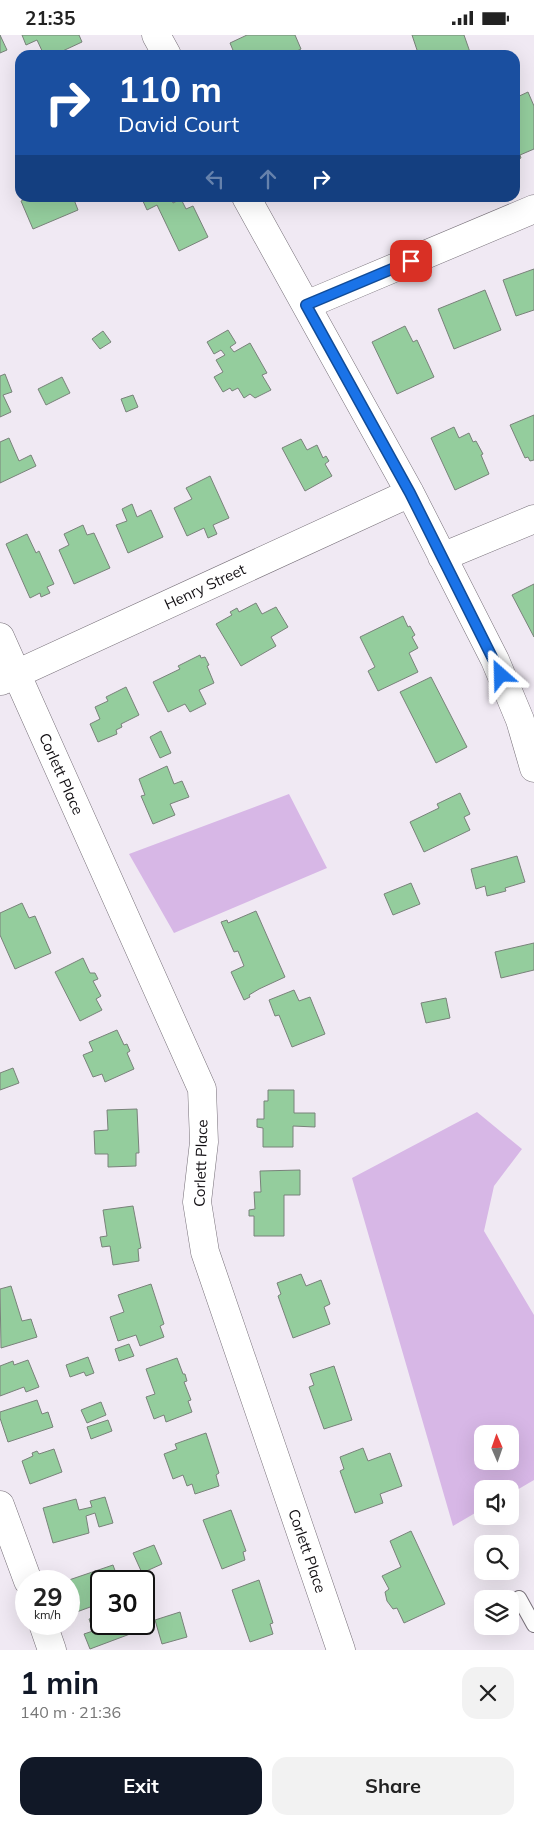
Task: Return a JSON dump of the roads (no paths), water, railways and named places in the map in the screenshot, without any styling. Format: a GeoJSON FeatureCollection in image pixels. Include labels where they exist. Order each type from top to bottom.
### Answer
{"type":"FeatureCollection","features":[{"type":"Feature","properties":{"kind":"street"},"geometry":{"type":"LineString","coordinates":[[156,35],[164,50]]}},
{"type":"Feature","properties":{"kind":"street"},"geometry":{"type":"LineString","coordinates":[[249,202],[410,493],[495,660],[520,720],[534,768]]}},
{"type":"Feature","properties":{"kind":"street"},"geometry":{"type":"LineString","coordinates":[[306,305],[534,209]]}},
{"type":"Feature","properties":{"kind":"street","name":"Henry Street"},"geometry":{"type":"LineString","coordinates":[[8,678],[410,493]]}},
{"type":"Feature","properties":{"kind":"street"},"geometry":{"type":"LineString","coordinates":[[442,557],[534,519]]}},
{"type":"Feature","properties":{"kind":"street","name":"Corlett Place"},"geometry":{"type":"LineString","coordinates":[[0,637],[8,678],[202,1089],[204,1142],[197,1202],[205,1252],[341,1650]]}},
{"type":"Feature","properties":{"kind":"street"},"geometry":{"type":"LineString","coordinates":[[0,1505],[24,1570]]}},
{"type":"Feature","properties":{"kind":"street"},"geometry":{"type":"LineString","coordinates":[[47,1635],[52,1650]]}},
{"type":"Feature","properties":{"kind":"lane"},"geometry":{"type":"LineString","coordinates":[[519,1597],[534,1625]]}}]}
